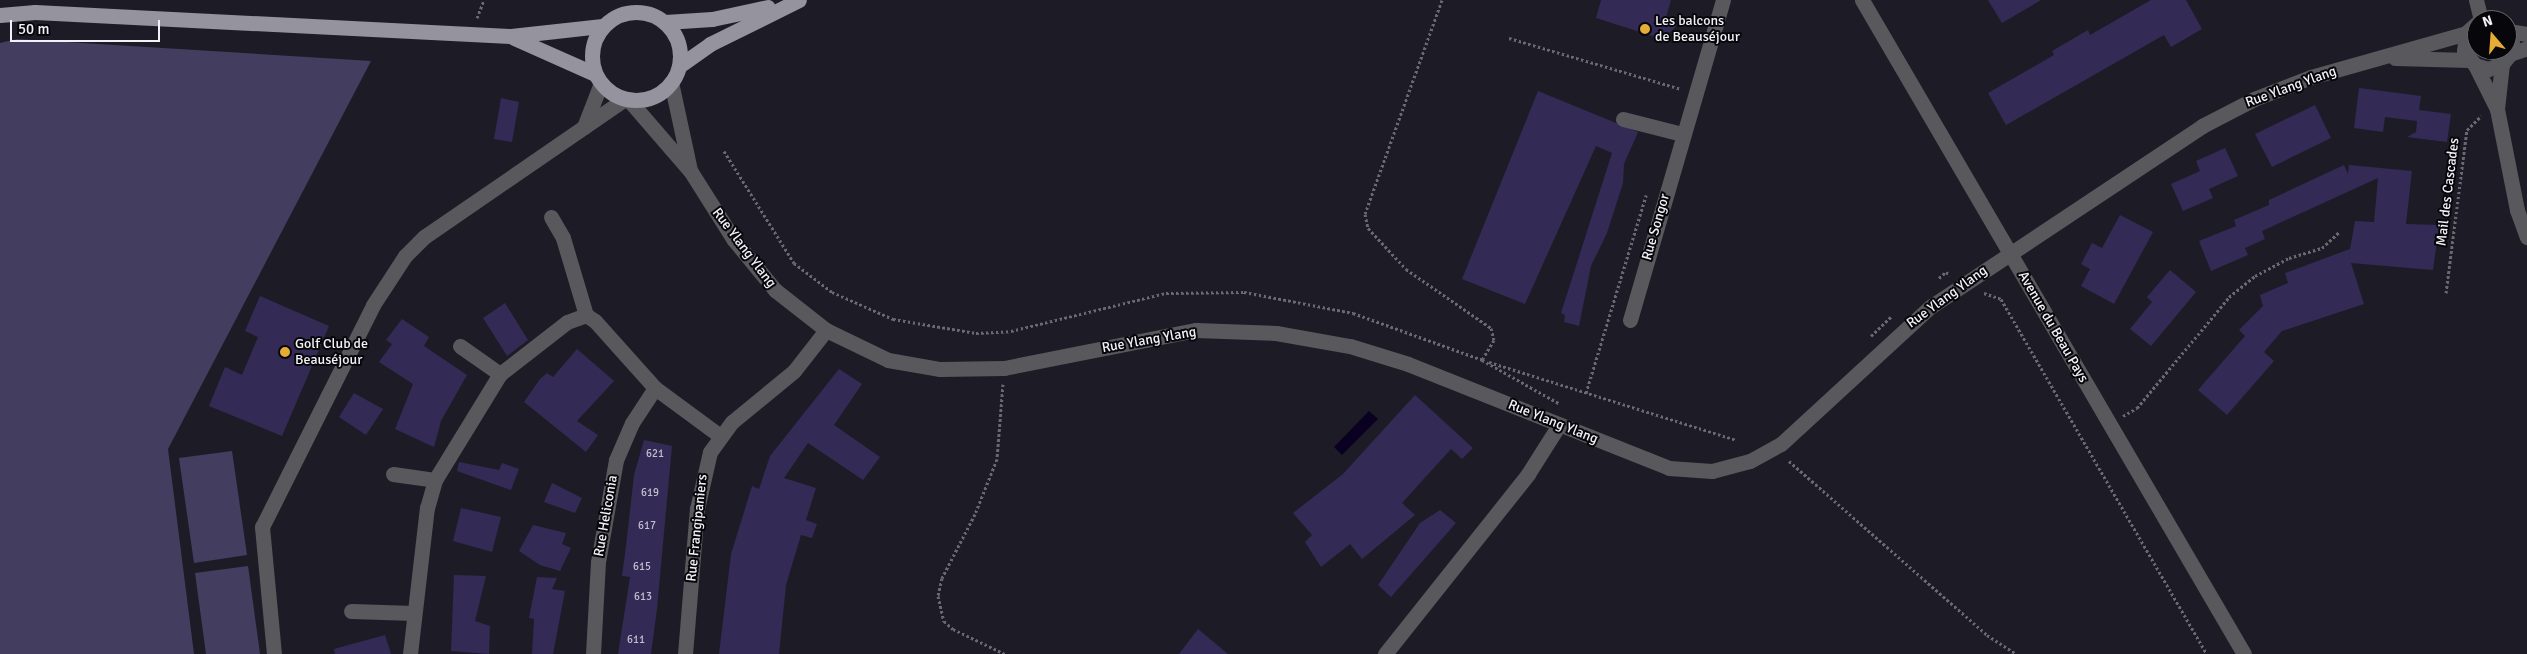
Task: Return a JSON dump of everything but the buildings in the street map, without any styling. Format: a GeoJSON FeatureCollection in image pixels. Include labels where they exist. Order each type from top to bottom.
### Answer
{"type":"FeatureCollection","features":[{"type":"Feature","properties":{"kind":"main road"},"geometry":{"type":"LineString","coordinates":[[0,15],[34,12],[510,36],[602,26],[626,12],[640,11],[665,22],[748,13],[791,0]]}},
{"type":"Feature","properties":{"kind":"main road"},"geometry":{"type":"LineString","coordinates":[[510,36],[598,78],[627,99],[652,97],[671,82],[679,66],[710,44],[799,0]]}},
{"type":"Feature","properties":{"kind":"main road"},"geometry":{"type":"LineString","coordinates":[[665,22],[678,42],[679,66]]}},
{"type":"Feature","properties":{"kind":"main road"},"geometry":{"type":"LineString","coordinates":[[598,78],[592,49],[602,26]]}},
{"type":"Feature","properties":{"kind":"street","name":"Rue Songor"},"geometry":{"type":"LineString","coordinates":[[1630,320],[1682,134],[1723,0]]}},
{"type":"Feature","properties":{"kind":"street","name":"Avenue du Beau Pays"},"geometry":{"type":"LineString","coordinates":[[1862,0],[2244,654]]}},
{"type":"Feature","properties":{"kind":"street","name":"Rue Ylang Ylang"},"geometry":{"type":"LineString","coordinates":[[691,172],[734,240],[775,290],[826,330],[888,360],[940,369],[1004,368],[1196,330],[1276,332],[1350,346],[1408,364],[1669,468],[1712,471],[1750,461],[1780,444],[1806,423],[1900,331],[1962,284],[2202,126],[2262,96],[2467,30]]}},
{"type":"Feature","properties":{"kind":"street"},"geometry":{"type":"LineString","coordinates":[[2467,36],[2463,42],[2467,51]]}},
{"type":"Feature","properties":{"kind":"street","name":"Rue Ylang Ylang"},"geometry":{"type":"LineString","coordinates":[[2380,58],[2472,63],[2488,69],[2504,60]]}},
{"type":"Feature","properties":{"kind":"street"},"geometry":{"type":"LineString","coordinates":[[2471,60],[2497,109],[2517,210],[2527,237]]}},
{"type":"Feature","properties":{"kind":"street"},"geometry":{"type":"LineString","coordinates":[[2497,109],[2506,60]]}},
{"type":"Feature","properties":{"kind":"street"},"geometry":{"type":"LineString","coordinates":[[584,127],[598,78]]}},
{"type":"Feature","properties":{"kind":"street"},"geometry":{"type":"LineString","coordinates":[[671,82],[691,172]]}},
{"type":"Feature","properties":{"kind":"street"},"geometry":{"type":"LineString","coordinates":[[274,654],[262,527],[374,305],[405,256],[424,237],[627,99],[691,172]]}},
{"type":"Feature","properties":{"kind":"street"},"geometry":{"type":"LineString","coordinates":[[1623,118],[1682,134]]}},
{"type":"Feature","properties":{"kind":"street"},"geometry":{"type":"LineString","coordinates":[[551,217],[563,238],[586,315],[656,388],[720,436]]}},
{"type":"Feature","properties":{"kind":"street"},"geometry":{"type":"LineString","coordinates":[[410,654],[427,508],[435,480],[500,374],[567,322],[586,315]]}},
{"type":"Feature","properties":{"kind":"street","name":"Rue Frangipaniers"},"geometry":{"type":"LineString","coordinates":[[685,654],[696,509],[704,468],[720,436],[794,371],[826,330]]}},
{"type":"Feature","properties":{"kind":"street"},"geometry":{"type":"LineString","coordinates":[[460,346],[500,374]]}},
{"type":"Feature","properties":{"kind":"street","name":"Rue Heliconia"},"geometry":{"type":"LineString","coordinates":[[593,654],[598,562],[616,460],[632,423],[656,388]]}},
{"type":"Feature","properties":{"kind":"street"},"geometry":{"type":"LineString","coordinates":[[1385,654],[1528,474],[1559,425]]}},
{"type":"Feature","properties":{"kind":"street"},"geometry":{"type":"LineString","coordinates":[[393,474],[435,480]]}},
{"type":"Feature","properties":{"kind":"street"},"geometry":{"type":"LineString","coordinates":[[351,611],[414,613]]}},
{"type":"Feature","properties":{"kind":"path"},"geometry":{"type":"LineString","coordinates":[[1442,0],[1365,214],[1368,228],[1406,270],[1491,328],[1494,340],[1482,360],[1566,408]]}},
{"type":"Feature","properties":{"kind":"path"},"geometry":{"type":"LineString","coordinates":[[1509,38],[1695,93]]}},
{"type":"Feature","properties":{"kind":"path","name":"Mail des Cascades"},"geometry":{"type":"LineString","coordinates":[[2446,293],[2467,130],[2473,121],[2497,109]]}},
{"type":"Feature","properties":{"kind":"path"},"geometry":{"type":"LineString","coordinates":[[2109,423],[2137,408],[2230,298],[2255,276],[2289,258],[2322,248],[2339,232]]}},
{"type":"Feature","properties":{"kind":"path"},"geometry":{"type":"LineString","coordinates":[[1962,284],[2001,299],[2207,654]]}},
{"type":"Feature","properties":{"kind":"path"},"geometry":{"type":"LineString","coordinates":[[1004,368],[1003,418],[997,459],[974,514],[942,578],[938,596],[944,621],[953,629],[1005,654]]}},
{"type":"Feature","properties":{"kind":"path"},"geometry":{"type":"LineString","coordinates":[[1788,461],[1987,635],[2016,654]]}},
{"type":"Feature","properties":{"kind":"shaded area"},"geometry":{"type":"Polygon","coordinates":[[[17,39],[371,61],[168,449],[194,654],[0,654],[0,43],[17,39]]]}},
{"type":"Feature","properties":{"kind":"shaded area"},"geometry":{"type":"Polygon","coordinates":[[[1369,411],[1378,419],[1342,455],[1334,447],[1369,411]]]}},
{"type":"Feature","properties":{"kind":"shaded area"},"geometry":{"type":"Polygon","coordinates":[[[232,451],[247,555],[194,563],[179,458],[232,451]]]}},
{"type":"Feature","properties":{"kind":"shaded area"},"geometry":{"type":"Polygon","coordinates":[[[248,566],[260,654],[206,654],[195,573],[248,566]]]}},
{"type":"Feature","properties":{"kind":"place","name":"Les balcons de Beauséjour"},"geometry":{"type":"Point","coordinates":[1645,29]}},
{"type":"Feature","properties":{"kind":"place","name":"Golf Club de Beauséjour"},"geometry":{"type":"Point","coordinates":[285,352]}}]}
